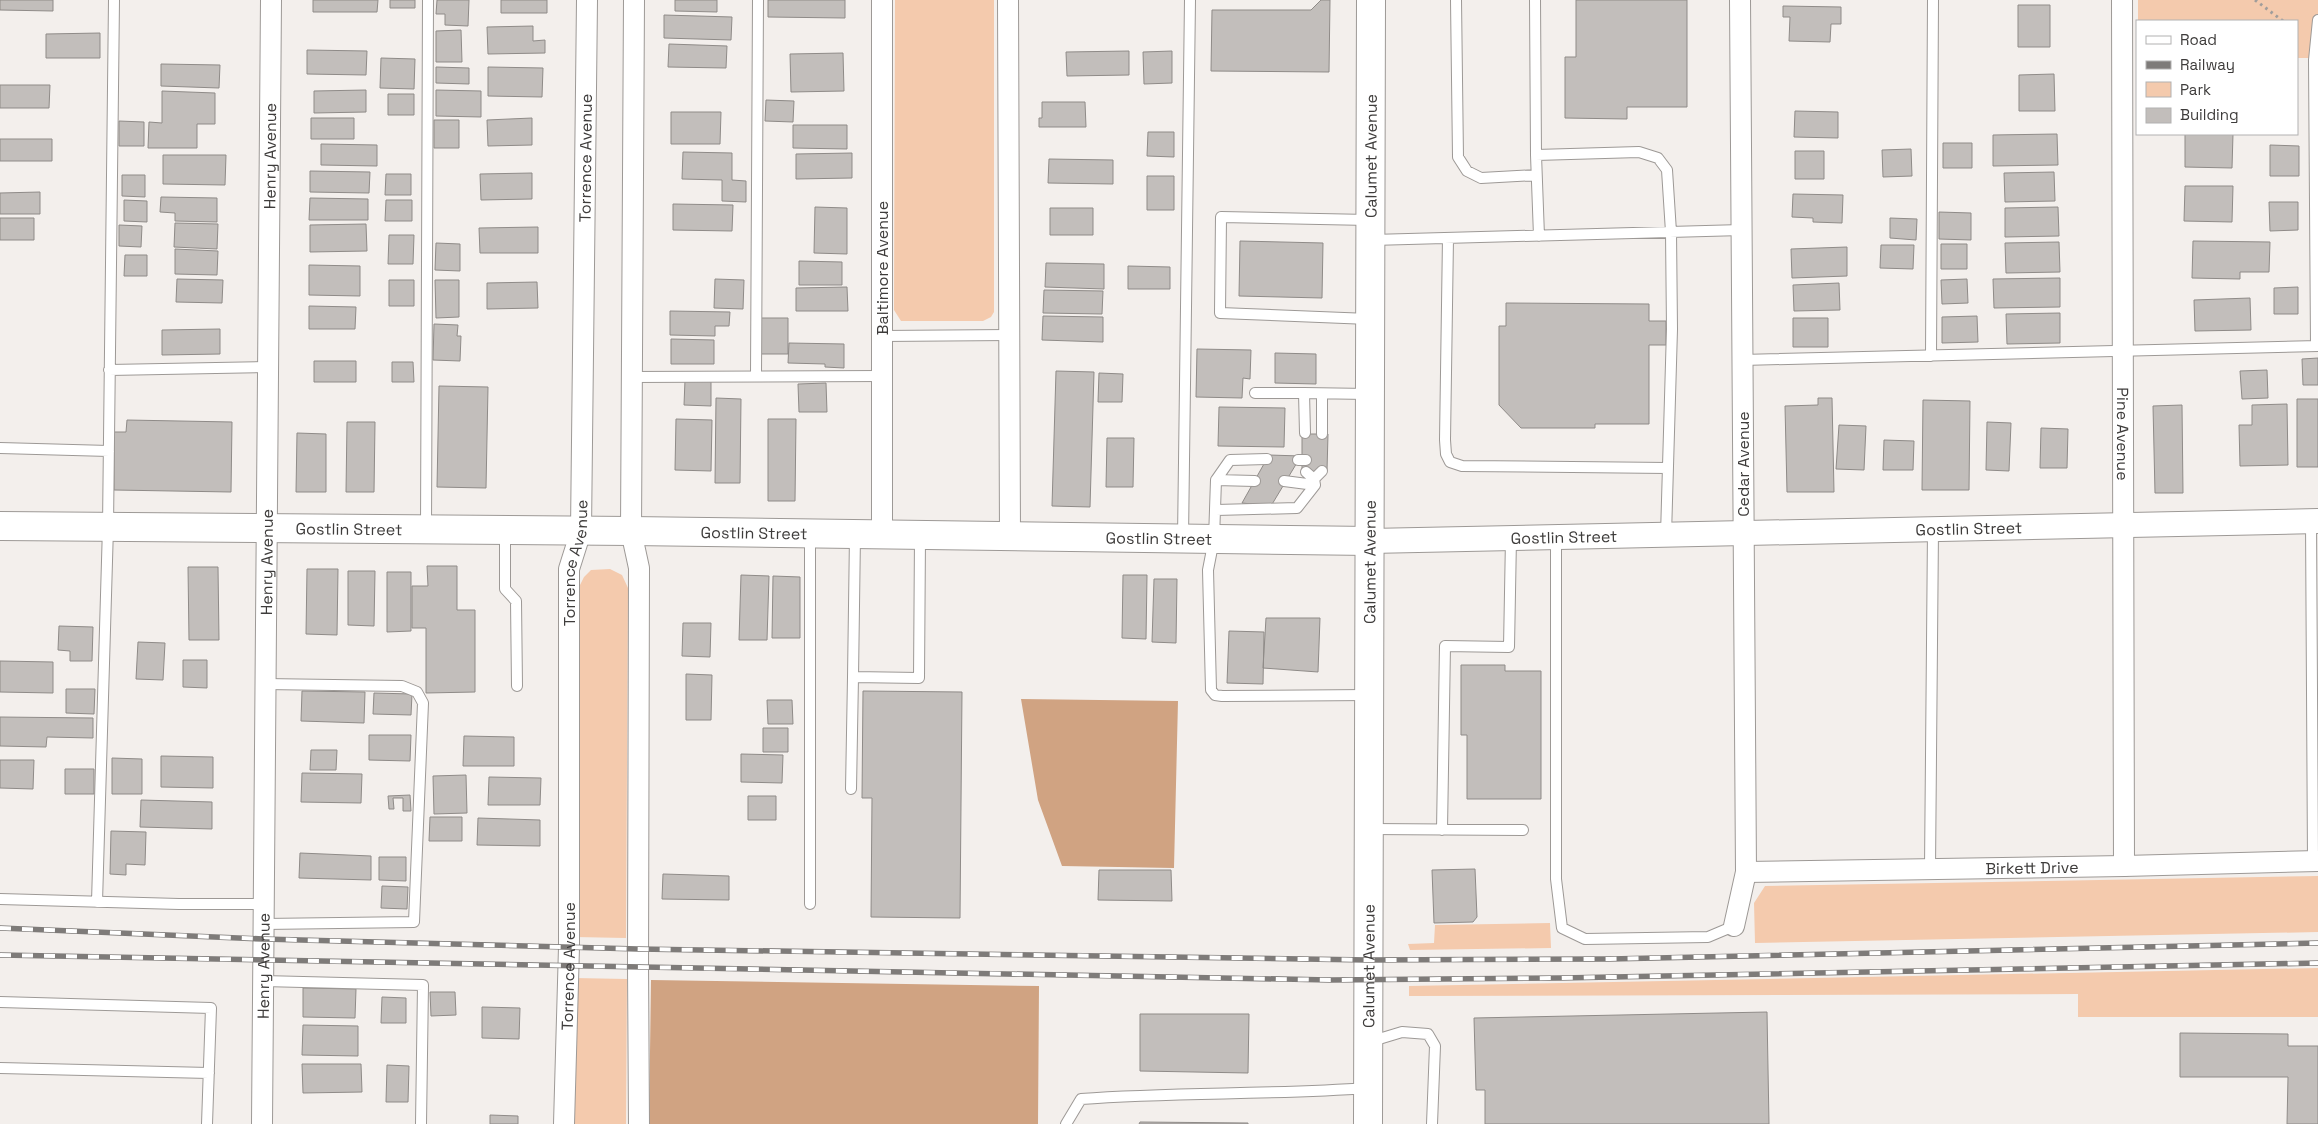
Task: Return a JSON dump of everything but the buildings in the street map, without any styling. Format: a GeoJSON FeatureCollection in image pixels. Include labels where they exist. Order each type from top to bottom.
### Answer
{"type":"FeatureCollection","features":[{"type":"Feature","properties":{"kind":"main road","name":"Calumet Avenue"},"geometry":{"type":"LineString","coordinates":[[1368,1124],[1371,0]]}},
{"type":"Feature","properties":{"kind":"main road","name":"Gostlin Street"},"geometry":{"type":"LineString","coordinates":[[0,526],[631,531],[1370,541]]}},
{"type":"Feature","properties":{"kind":"street","name":"Henry Avenue"},"geometry":{"type":"LineString","coordinates":[[262,1124],[271,0]]}},
{"type":"Feature","properties":{"kind":"street","name":"Torrence Avenue"},"geometry":{"type":"LineString","coordinates":[[564,1124],[569,947],[570,570],[581,531],[587,0]]}},
{"type":"Feature","properties":{"kind":"street"},"geometry":{"type":"LineString","coordinates":[[634,0],[631,531],[639,568],[639,1124]]}},
{"type":"Feature","properties":{"kind":"street","name":"Baltimore Avenue"},"geometry":{"type":"LineString","coordinates":[[882,0],[882,535]]}},
{"type":"Feature","properties":{"kind":"street"},"geometry":{"type":"LineString","coordinates":[[1008,0],[1010,536]]}},
{"type":"Feature","properties":{"kind":"street","name":"Cedar Avenue"},"geometry":{"type":"LineString","coordinates":[[1734,926],[1746,872],[1740,0]]}},
{"type":"Feature","properties":{"kind":"street","name":"Pine Avenue"},"geometry":{"type":"LineString","coordinates":[[2122,0],[2124,866]]}},
{"type":"Feature","properties":{"kind":"street","name":"Gostlin Street"},"geometry":{"type":"LineString","coordinates":[[1370,541],[2314,521]]}},
{"type":"Feature","properties":{"kind":"street","name":"Birkett Drive"},"geometry":{"type":"LineString","coordinates":[[1746,872],[2315,861]]}},
{"type":"Feature","properties":{"kind":"lane"},"geometry":{"type":"LineString","coordinates":[[98,902],[108,527],[114,0]]}},
{"type":"Feature","properties":{"kind":"lane"},"geometry":{"type":"LineString","coordinates":[[426,530],[428,0]]}},
{"type":"Feature","properties":{"kind":"lane"},"geometry":{"type":"LineString","coordinates":[[756,376],[758,0]]}},
{"type":"Feature","properties":{"kind":"lane"},"geometry":{"type":"LineString","coordinates":[[1183,539],[1190,0]]}},
{"type":"Feature","properties":{"kind":"lane"},"geometry":{"type":"LineString","coordinates":[[1456,0],[1458,157],[1467,171],[1481,178],[1536,175]]}},
{"type":"Feature","properties":{"kind":"lane"},"geometry":{"type":"LineString","coordinates":[[1535,0],[1536,175],[1539,236]]}},
{"type":"Feature","properties":{"kind":"lane"},"geometry":{"type":"LineString","coordinates":[[1931,356],[1933,0]]}},
{"type":"Feature","properties":{"kind":"lane"},"geometry":{"type":"LineString","coordinates":[[1742,360],[2317,346],[2314,60],[2318,20]]}},
{"type":"Feature","properties":{"kind":"lane"},"geometry":{"type":"LineString","coordinates":[[1536,155],[1640,152],[1658,158],[1667,170],[1671,232],[1672,329],[1666,535]]}},
{"type":"Feature","properties":{"kind":"lane"},"geometry":{"type":"LineString","coordinates":[[1370,320],[1220,313],[1221,217],[1448,238],[1742,230]]}},
{"type":"Feature","properties":{"kind":"lane"},"geometry":{"type":"LineString","coordinates":[[1448,238],[1445,440],[1446,454],[1450,462],[1462,466],[1668,468]]}},
{"type":"Feature","properties":{"kind":"lane"},"geometry":{"type":"LineString","coordinates":[[882,336],[1009,336]]}},
{"type":"Feature","properties":{"kind":"lane"},"geometry":{"type":"LineString","coordinates":[[110,370],[267,367]]}},
{"type":"Feature","properties":{"kind":"lane"},"geometry":{"type":"LineString","coordinates":[[632,377],[882,376]]}},
{"type":"Feature","properties":{"kind":"lane"},"geometry":{"type":"LineString","coordinates":[[1255,393],[1370,394]]}},
{"type":"Feature","properties":{"kind":"lane"},"geometry":{"type":"LineString","coordinates":[[1304,393],[1305,433]]}},
{"type":"Feature","properties":{"kind":"lane"},"geometry":{"type":"LineString","coordinates":[[1322,394],[1322,434]]}},
{"type":"Feature","properties":{"kind":"lane"},"geometry":{"type":"LineString","coordinates":[[0,448],[109,451]]}},
{"type":"Feature","properties":{"kind":"lane"},"geometry":{"type":"LineString","coordinates":[[1267,459],[1230,460],[1216,480],[1214,539],[1208,570],[1211,690],[1215,695],[1369,695]]}},
{"type":"Feature","properties":{"kind":"lane"},"geometry":{"type":"LineString","coordinates":[[1284,482],[1312,478],[1322,471]]}},
{"type":"Feature","properties":{"kind":"lane"},"geometry":{"type":"LineString","coordinates":[[1216,510],[1297,508],[1312,478]]}},
{"type":"Feature","properties":{"kind":"lane"},"geometry":{"type":"LineString","coordinates":[[1216,480],[1255,481]]}},
{"type":"Feature","properties":{"kind":"lane"},"geometry":{"type":"LineString","coordinates":[[2314,521],[2315,861]]}},
{"type":"Feature","properties":{"kind":"lane"},"geometry":{"type":"LineString","coordinates":[[1930,869],[1933,529]]}},
{"type":"Feature","properties":{"kind":"lane"},"geometry":{"type":"LineString","coordinates":[[505,531],[505,589],[516,601],[517,686]]}},
{"type":"Feature","properties":{"kind":"lane"},"geometry":{"type":"LineString","coordinates":[[810,534],[810,904]]}},
{"type":"Feature","properties":{"kind":"lane"},"geometry":{"type":"LineString","coordinates":[[851,789],[855,534]]}},
{"type":"Feature","properties":{"kind":"lane"},"geometry":{"type":"LineString","coordinates":[[853,677],[918,678],[920,535]]}},
{"type":"Feature","properties":{"kind":"lane"},"geometry":{"type":"LineString","coordinates":[[1556,537],[1556,879],[1562,928],[1586,939],[1708,937],[1734,926]]}},
{"type":"Feature","properties":{"kind":"lane"},"geometry":{"type":"LineString","coordinates":[[1442,830],[1445,646],[1509,647],[1511,538]]}},
{"type":"Feature","properties":{"kind":"lane"},"geometry":{"type":"LineString","coordinates":[[264,924],[414,922],[423,702],[417,692],[402,686],[265,684]]}},
{"type":"Feature","properties":{"kind":"lane"},"geometry":{"type":"LineString","coordinates":[[1369,829],[1523,830]]}},
{"type":"Feature","properties":{"kind":"lane"},"geometry":{"type":"LineString","coordinates":[[0,899],[179,904],[264,904]]}},
{"type":"Feature","properties":{"kind":"lane"},"geometry":{"type":"LineString","coordinates":[[263,981],[423,985],[421,1124]]}},
{"type":"Feature","properties":{"kind":"lane"},"geometry":{"type":"LineString","coordinates":[[0,1002],[211,1008],[207,1124]]}},
{"type":"Feature","properties":{"kind":"lane"},"geometry":{"type":"LineString","coordinates":[[1368,1042],[1402,1032],[1428,1034],[1435,1046],[1432,1124]]}},
{"type":"Feature","properties":{"kind":"lane"},"geometry":{"type":"LineString","coordinates":[[0,1068],[209,1073]]}},
{"type":"Feature","properties":{"kind":"lane"},"geometry":{"type":"LineString","coordinates":[[1066,1124],[1081,1099],[1152,1094],[1329,1091],[1368,1088]]}},
{"type":"Feature","properties":{"kind":"path"},"geometry":{"type":"LineString","coordinates":[[2255,0],[2282,20]]}},
{"type":"Feature","properties":{"kind":"green space"},"geometry":{"type":"Polygon","coordinates":[[[895,0],[994,0],[994,312],[991,317],[983,321],[901,321],[894,310],[895,0]]]}},
{"type":"Feature","properties":{"kind":"green space"},"geometry":{"type":"Polygon","coordinates":[[[2138,0],[2318,0],[2318,58],[2298,58],[2298,20],[2138,20],[2138,0]]]}},
{"type":"Feature","properties":{"kind":"green space"},"geometry":{"type":"Polygon","coordinates":[[[610,569],[622,575],[628,588],[626,938],[575,937],[577,591],[584,577],[591,570],[610,569]]]}},
{"type":"Feature","properties":{"kind":"green space"},"geometry":{"type":"Polygon","coordinates":[[[2318,876],[2318,932],[1755,943],[1754,903],[1765,886],[2318,876]]]}},
{"type":"Feature","properties":{"kind":"green space"},"geometry":{"type":"Polygon","coordinates":[[[1550,923],[1551,948],[1410,950],[1408,944],[1434,943],[1435,925],[1550,923]]]}},
{"type":"Feature","properties":{"kind":"green space"},"geometry":{"type":"Polygon","coordinates":[[[2318,968],[2318,1017],[2078,1017],[2078,994],[1409,996],[1409,986],[2318,968]]]}},
{"type":"Feature","properties":{"kind":"green space"},"geometry":{"type":"Polygon","coordinates":[[[574,978],[627,979],[626,1124],[573,1124],[574,978]]]}},
{"type":"Feature","properties":{"kind":"shaded area"},"geometry":{"type":"Polygon","coordinates":[[[1021,699],[1178,701],[1174,868],[1062,866],[1038,800],[1021,699]]]}},
{"type":"Feature","properties":{"kind":"shaded area"},"geometry":{"type":"Polygon","coordinates":[[[651,980],[1039,986],[1038,1124],[649,1124],[651,980]]]}},
{"type":"Feature","properties":{"kind":"railway"},"geometry":{"type":"LineString","coordinates":[[0,928],[263,939],[638,949],[1368,960],[1610,959],[2318,943]]}},
{"type":"Feature","properties":{"kind":"railway"},"geometry":{"type":"LineString","coordinates":[[0,955],[1330,980],[1561,978],[2318,963]]}}]}
